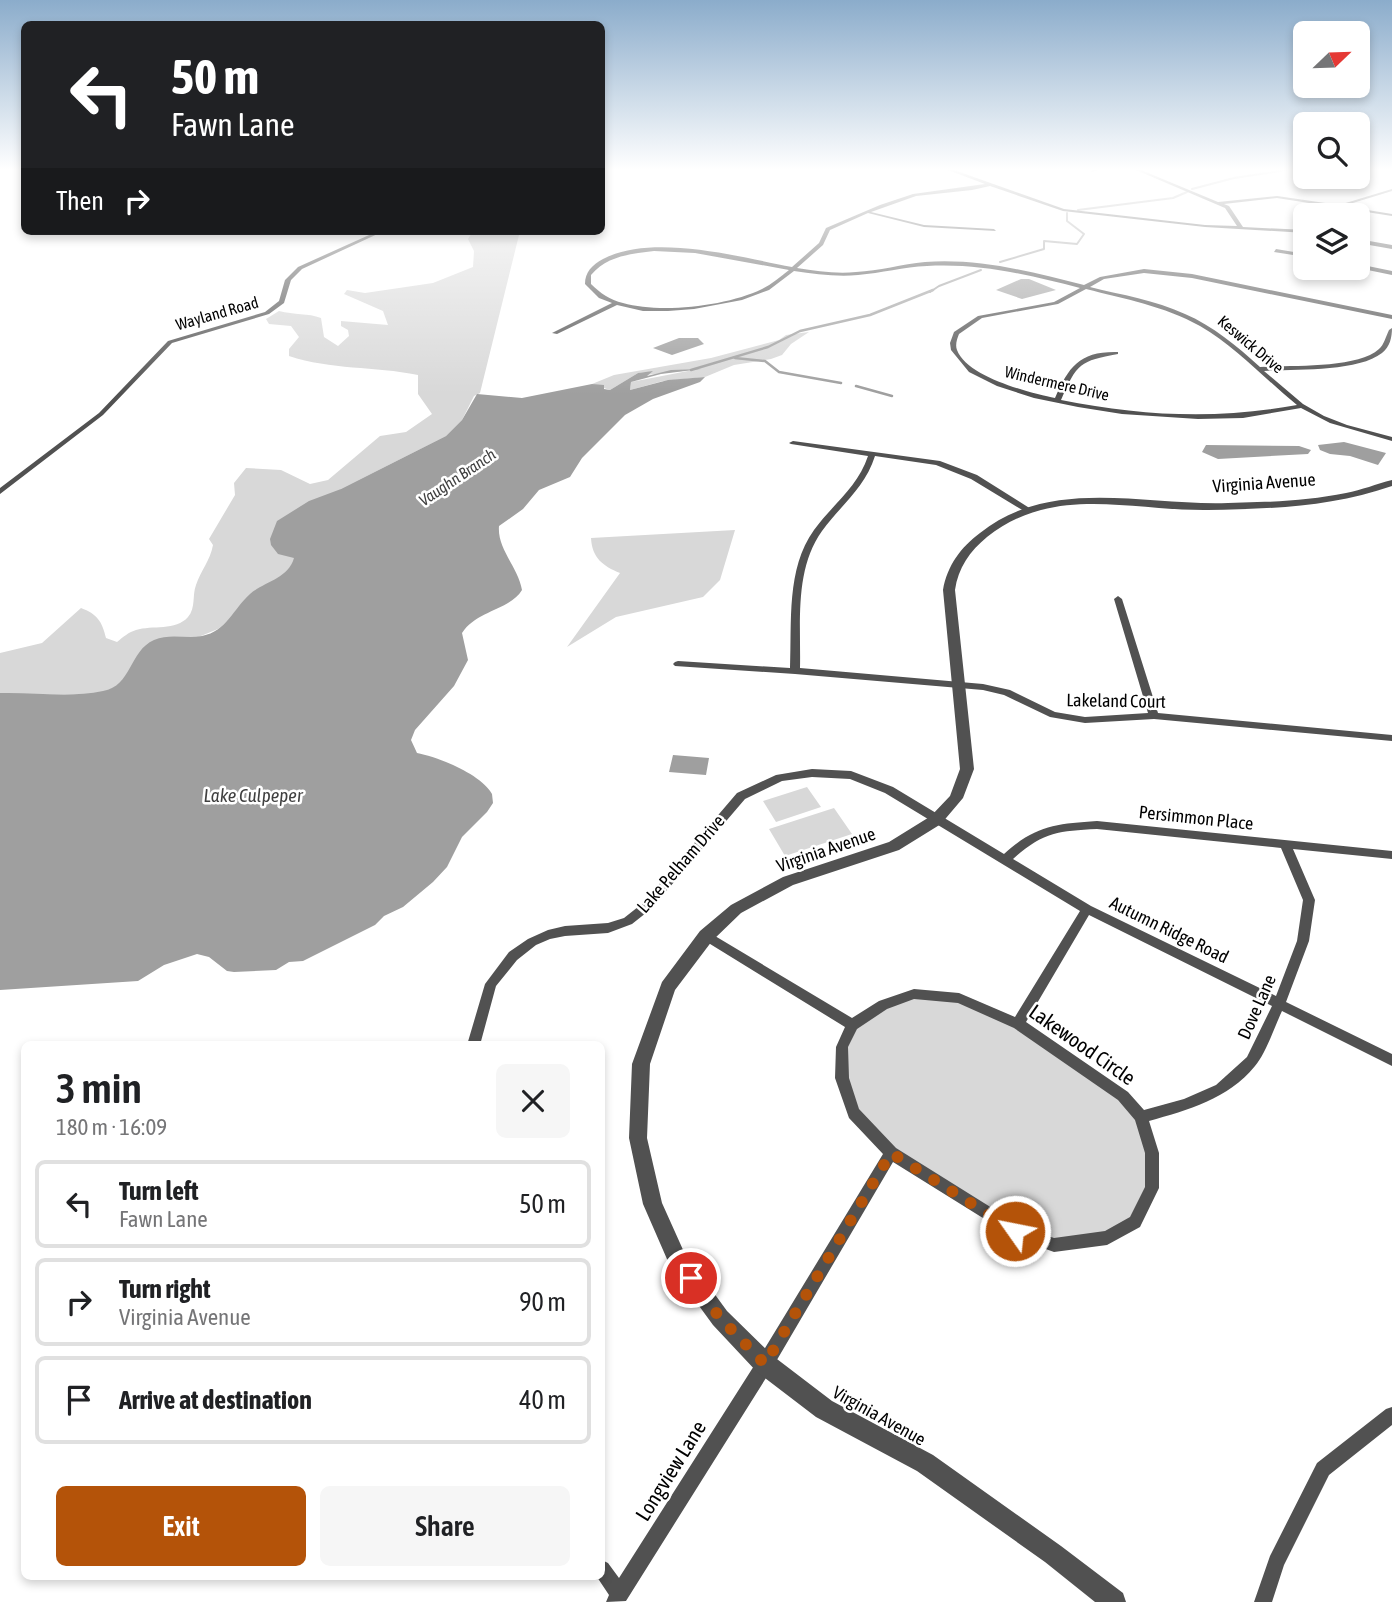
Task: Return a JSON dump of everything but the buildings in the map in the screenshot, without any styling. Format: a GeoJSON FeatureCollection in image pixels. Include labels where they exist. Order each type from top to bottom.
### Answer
{"type":"FeatureCollection","features":[{"type":"Feature","properties":{"kind":"street","name":"Wayland Road"},"geometry":{"type":"LineString","coordinates":[[0,492],[101,414],[170,342],[267,313],[282,302],[288,280],[300,268],[352,245]]}},
{"type":"Feature","properties":{"kind":"street"},"geometry":{"type":"LineString","coordinates":[[555,333],[617,303],[670,310],[707,305],[758,293],[793,269],[819,245]]}},
{"type":"Feature","properties":{"kind":"street","name":"Keswick Drive"},"geometry":{"type":"LineString","coordinates":[[617,303],[596,293],[587,279],[595,266],[627,253],[654,250],[695,251],[825,274],[856,274],[926,264],[972,264],[1017,270],[1182,313],[1220,334],[1303,406],[1349,427],[1392,439]]}},
{"type":"Feature","properties":{"kind":"street"},"geometry":{"type":"LineString","coordinates":[[1276,251],[1293,254]]}},
{"type":"Feature","properties":{"kind":"street"},"geometry":{"type":"LineString","coordinates":[[1370,268],[1392,273]]}},
{"type":"Feature","properties":{"kind":"street","name":"Windermere Drive"},"geometry":{"type":"LineString","coordinates":[[1303,406],[1247,415],[1190,418],[1103,410],[1021,393],[980,376],[955,355],[952,346],[956,333],[980,317],[1056,303],[1102,278],[1119,273],[1167,272],[1392,317]]}},
{"type":"Feature","properties":{"kind":"street"},"geometry":{"type":"LineString","coordinates":[[1261,369],[1328,365],[1363,359],[1383,349],[1392,330]]}},
{"type":"Feature","properties":{"kind":"street"},"geometry":{"type":"LineString","coordinates":[[1058,400],[1076,363],[1116,353]]}},
{"type":"Feature","properties":{"kind":"street"},"geometry":{"type":"LineString","coordinates":[[793,443],[937,463],[974,477],[1027,509]]}},
{"type":"Feature","properties":{"kind":"street"},"geometry":{"type":"LineString","coordinates":[[795,671],[799,590],[804,558],[816,533],[860,484],[869,467],[872,453]]}},
{"type":"Feature","properties":{"kind":"street","name":"Virginia Avenue"},"geometry":{"type":"LineString","coordinates":[[1114,1602],[1053,1554],[925,1463],[824,1409],[765,1364],[720,1318],[677,1259],[653,1205],[638,1138],[641,1064],[668,987],[706,936],[736,909],[788,881],[894,846],[936,820],[956,798],[967,769],[949,590],[955,566],[984,533],[1008,517],[1056,502],[1090,499],[1198,507],[1291,502],[1352,495],[1392,483]]}},
{"type":"Feature","properties":{"kind":"street"},"geometry":{"type":"LineString","coordinates":[[1118,599],[1154,716]]}},
{"type":"Feature","properties":{"kind":"street","name":"Lakeland Court"},"geometry":{"type":"LineString","coordinates":[[678,664],[983,687],[1006,692],[1053,715],[1085,720],[1154,716],[1392,738]]}},
{"type":"Feature","properties":{"kind":"street","name":"Lake Pelham Drive"},"geometry":{"type":"LineString","coordinates":[[474,1041],[491,984],[513,956],[532,942],[548,935],[608,928],[634,917],[647,906],[741,796],[779,778],[812,773],[851,775],[889,790],[936,820]]}},
{"type":"Feature","properties":{"kind":"street","name":"Autumn Ridge Road"},"geometry":{"type":"LineString","coordinates":[[936,820],[1087,909],[1392,1060]]}},
{"type":"Feature","properties":{"kind":"street","name":"Persimmon Place"},"geometry":{"type":"LineString","coordinates":[[1006,859],[1028,838],[1052,828],[1086,826],[1392,855]]}},
{"type":"Feature","properties":{"kind":"street","name":"Dove Lane"},"geometry":{"type":"LineString","coordinates":[[1141,1117],[1185,1105],[1222,1089],[1252,1061],[1279,1004],[1303,942],[1308,900],[1286,846]]}},
{"type":"Feature","properties":{"kind":"street"},"geometry":{"type":"LineString","coordinates":[[1018,1024],[1087,909]]}},
{"type":"Feature","properties":{"kind":"street"},"geometry":{"type":"LineString","coordinates":[[706,936],[852,1025]]}},
{"type":"Feature","properties":{"kind":"street","name":"Lakewood Circle"},"geometry":{"type":"LineString","coordinates":[[914,994],[959,998],[1018,1024],[1123,1096],[1141,1117],[1152,1153],[1152,1188],[1135,1222],[1107,1238],[1054,1245],[1015,1231],[891,1153],[854,1113],[842,1078],[842,1047],[852,1025],[883,1005],[914,994]]}},
{"type":"Feature","properties":{"kind":"street","name":"Longview Lane"},"geometry":{"type":"LineString","coordinates":[[617,1598],[765,1364],[891,1153]]}},
{"type":"Feature","properties":{"kind":"street"},"geometry":{"type":"LineString","coordinates":[[1263,1602],[1276,1562],[1323,1469],[1392,1415]]}},
{"type":"Feature","properties":{"kind":"street"},"geometry":{"type":"LineString","coordinates":[[605,1575],[617,1598]]}},
{"type":"Feature","properties":{"kind":"shaded area"},"geometry":{"type":"Polygon","coordinates":[[[471,245],[517,245],[480,393],[474,396],[462,420],[446,436],[341,489],[293,556],[297,560],[288,573],[218,629],[196,638],[122,684],[99,694],[0,695],[0,653],[42,643],[81,608],[98,619],[106,638],[117,642],[133,631],[170,626],[188,617],[192,610],[196,585],[212,551],[213,545],[209,539],[235,495],[234,483],[246,468],[281,470],[310,484],[328,480],[380,436],[406,432],[432,414],[418,394],[418,375],[321,364],[289,356],[289,349],[299,337],[291,326],[269,324],[266,319],[279,311],[321,318],[324,337],[338,346],[349,336],[348,330],[341,326],[341,321],[388,325],[383,311],[344,294],[347,290],[365,293],[433,283],[473,267],[474,251],[471,245]]]}},
{"type":"Feature","properties":{"kind":"shaded area"},"geometry":{"type":"Polygon","coordinates":[[[809,332],[791,344],[782,355],[734,365],[705,377],[663,381],[630,390],[631,382],[693,370],[645,375],[649,372],[638,373],[610,390],[592,384],[614,375],[711,358],[779,340],[786,335],[809,332]]]}},
{"type":"Feature","properties":{"kind":"shaded area"},"geometry":{"type":"Polygon","coordinates":[[[735,530],[720,580],[703,597],[616,617],[567,647],[620,573],[596,556],[591,538],[735,530]]]}},
{"type":"Feature","properties":{"kind":"shaded area"},"geometry":{"type":"Polygon","coordinates":[[[807,787],[821,807],[776,822],[763,801],[807,787]]]}},
{"type":"Feature","properties":{"kind":"shaded area"},"geometry":{"type":"Polygon","coordinates":[[[834,808],[852,834],[785,856],[769,829],[834,808]]]}},
{"type":"Feature","properties":{"kind":"shaded area"},"geometry":{"type":"Polygon","coordinates":[[[914,994],[959,998],[1018,1024],[1123,1096],[1141,1117],[1152,1176],[1135,1222],[1089,1240],[1054,1245],[1015,1231],[891,1153],[854,1113],[842,1047],[852,1025],[914,994]]]}},
{"type":"Feature","properties":{"kind":"water"},"geometry":{"type":"Polygon","coordinates":[[[1021,279],[1029,279],[1056,290],[1022,299],[996,290],[1021,279]]]}},
{"type":"Feature","properties":{"kind":"water"},"geometry":{"type":"Polygon","coordinates":[[[679,338],[698,338],[704,344],[672,355],[653,348],[679,338]]]}},
{"type":"Feature","properties":{"kind":"water","name":"Lake Culpeper"},"geometry":{"type":"Polygon","coordinates":[[[701,369],[661,374],[631,382],[630,390],[668,380],[705,377],[700,382],[653,399],[625,415],[582,458],[570,477],[539,490],[523,509],[499,526],[501,542],[522,590],[510,602],[476,619],[462,633],[468,660],[454,686],[415,730],[411,740],[417,753],[447,762],[469,773],[492,794],[493,803],[487,812],[462,837],[447,867],[433,882],[403,907],[384,916],[375,925],[303,961],[289,962],[276,970],[227,971],[209,957],[197,954],[164,965],[138,981],[0,990],[0,693],[65,694],[103,691],[120,682],[140,652],[154,640],[202,636],[218,629],[250,594],[287,571],[291,565],[294,558],[278,554],[271,545],[270,539],[277,521],[309,501],[341,489],[446,436],[462,420],[477,394],[522,398],[592,384],[604,385],[604,389],[610,390],[638,373],[653,371],[647,376],[671,370],[701,369]]]}},
{"type":"Feature","properties":{"kind":"water"},"geometry":{"type":"Polygon","coordinates":[[[1344,442],[1386,453],[1378,465],[1350,456],[1330,454],[1320,450],[1318,445],[1344,442]]]}},
{"type":"Feature","properties":{"kind":"water"},"geometry":{"type":"Polygon","coordinates":[[[1206,445],[1299,446],[1311,450],[1308,454],[1218,459],[1202,452],[1206,445]]]}},
{"type":"Feature","properties":{"kind":"water"},"geometry":{"type":"Polygon","coordinates":[[[673,755],[709,758],[706,775],[669,772],[673,755]]]}},
{"type":"Feature","properties":{"kind":"waterway","name":"Vaughn Branch"},"geometry":{"type":"LineString","coordinates":[[1000,262],[1044,249],[1044,245]]}},
{"type":"Feature","properties":{"kind":"waterway","name":"Vaughn Branch"},"geometry":{"type":"LineString","coordinates":[[933,290],[981,270]]}},
{"type":"Feature","properties":{"kind":"waterway","name":"Vaughn Branch"},"geometry":{"type":"LineString","coordinates":[[691,370],[768,347],[800,331],[870,315],[933,290]]}},
{"type":"Feature","properties":{"kind":"waterway"},"geometry":{"type":"LineString","coordinates":[[735,358],[765,361],[779,372],[841,383]]}},
{"type":"Feature","properties":{"kind":"waterway"},"geometry":{"type":"LineString","coordinates":[[856,386],[892,396]]}},
{"type":"Feature","properties":{"kind":"route"},"geometry":{"type":"LineString","coordinates":[[691,1278],[720,1318],[765,1364],[891,1153],[1015,1231]]}}]}
